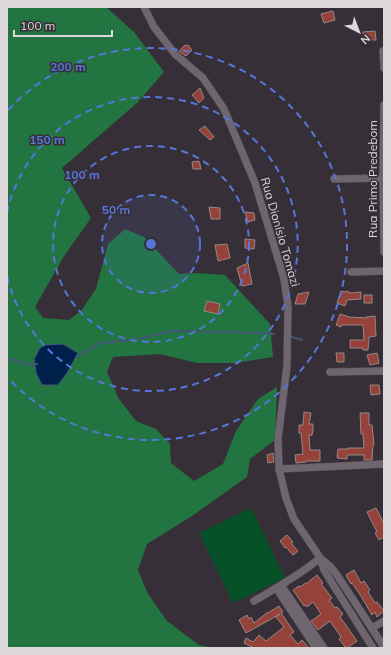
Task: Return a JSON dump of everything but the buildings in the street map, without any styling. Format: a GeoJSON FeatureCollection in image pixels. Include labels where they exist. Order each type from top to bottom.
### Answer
{"type":"FeatureCollection","features":[{"type":"Feature","properties":{"kind":"street","name":"Rua Dionísio Tomazi"},"geometry":{"type":"LineString","coordinates":[[144,7],[154,27],[174,54],[203,78],[224,109],[255,183],[284,279],[288,306],[287,366],[278,439],[279,469],[286,498],[294,519],[320,558],[328,577],[373,648]]}},
{"type":"Feature","properties":{"kind":"street"},"geometry":{"type":"LineString","coordinates":[[383,51],[384,68]]}},
{"type":"Feature","properties":{"kind":"street","name":"Rua Primo Predebom"},"geometry":{"type":"LineString","coordinates":[[384,105],[384,252]]}},
{"type":"Feature","properties":{"kind":"street"},"geometry":{"type":"LineString","coordinates":[[334,179],[383,178]]}},
{"type":"Feature","properties":{"kind":"street"},"geometry":{"type":"LineString","coordinates":[[351,272],[384,271]]}},
{"type":"Feature","properties":{"kind":"street"},"geometry":{"type":"LineString","coordinates":[[330,372],[384,371]]}},
{"type":"Feature","properties":{"kind":"street"},"geometry":{"type":"LineString","coordinates":[[279,469],[384,464]]}},
{"type":"Feature","properties":{"kind":"street","name":"Rua Dionísio Tomazi"},"geometry":{"type":"LineString","coordinates":[[320,558],[330,566],[337,575],[384,647]]}},
{"type":"Feature","properties":{"kind":"street"},"geometry":{"type":"LineString","coordinates":[[254,601],[320,558]]}},
{"type":"Feature","properties":{"kind":"street"},"geometry":{"type":"LineString","coordinates":[[279,586],[316,648]]}},
{"type":"Feature","properties":{"kind":"street"},"geometry":{"type":"LineString","coordinates":[[279,586],[324,648]]}},
{"type":"Feature","properties":{"kind":"street"},"geometry":{"type":"LineString","coordinates":[[372,628],[384,622]]}},
{"type":"Feature","properties":{"kind":"green space"},"geometry":{"type":"Polygon","coordinates":[[[7,7],[106,7],[134,32],[164,72],[138,102],[62,168],[91,218],[64,256],[35,307],[43,318],[69,320],[81,311],[96,289],[108,244],[125,229],[144,237],[179,274],[197,273],[225,275],[270,324],[273,357],[235,363],[197,363],[160,354],[113,357],[107,372],[119,399],[136,421],[156,429],[170,444],[171,463],[194,481],[223,464],[236,431],[258,399],[277,387],[275,440],[250,459],[247,477],[192,516],[147,544],[138,570],[148,594],[167,621],[199,645],[214,648],[7,648],[7,7]]]}},
{"type":"Feature","properties":{"kind":"green space"},"geometry":{"type":"Polygon","coordinates":[[[251,508],[285,578],[233,603],[199,533],[251,508]]]}},
{"type":"Feature","properties":{"kind":"water"},"geometry":{"type":"Polygon","coordinates":[[[63,344],[78,353],[67,373],[58,385],[42,385],[36,373],[34,359],[40,348],[45,345],[63,344]]]}},
{"type":"Feature","properties":{"kind":"waterway"},"geometry":{"type":"LineString","coordinates":[[76,357],[100,343],[134,340],[171,331],[274,334]]}},
{"type":"Feature","properties":{"kind":"waterway"},"geometry":{"type":"LineString","coordinates":[[292,337],[302,340]]}},
{"type":"Feature","properties":{"kind":"waterway"},"geometry":{"type":"LineString","coordinates":[[7,358],[26,364],[37,364]]}}]}
